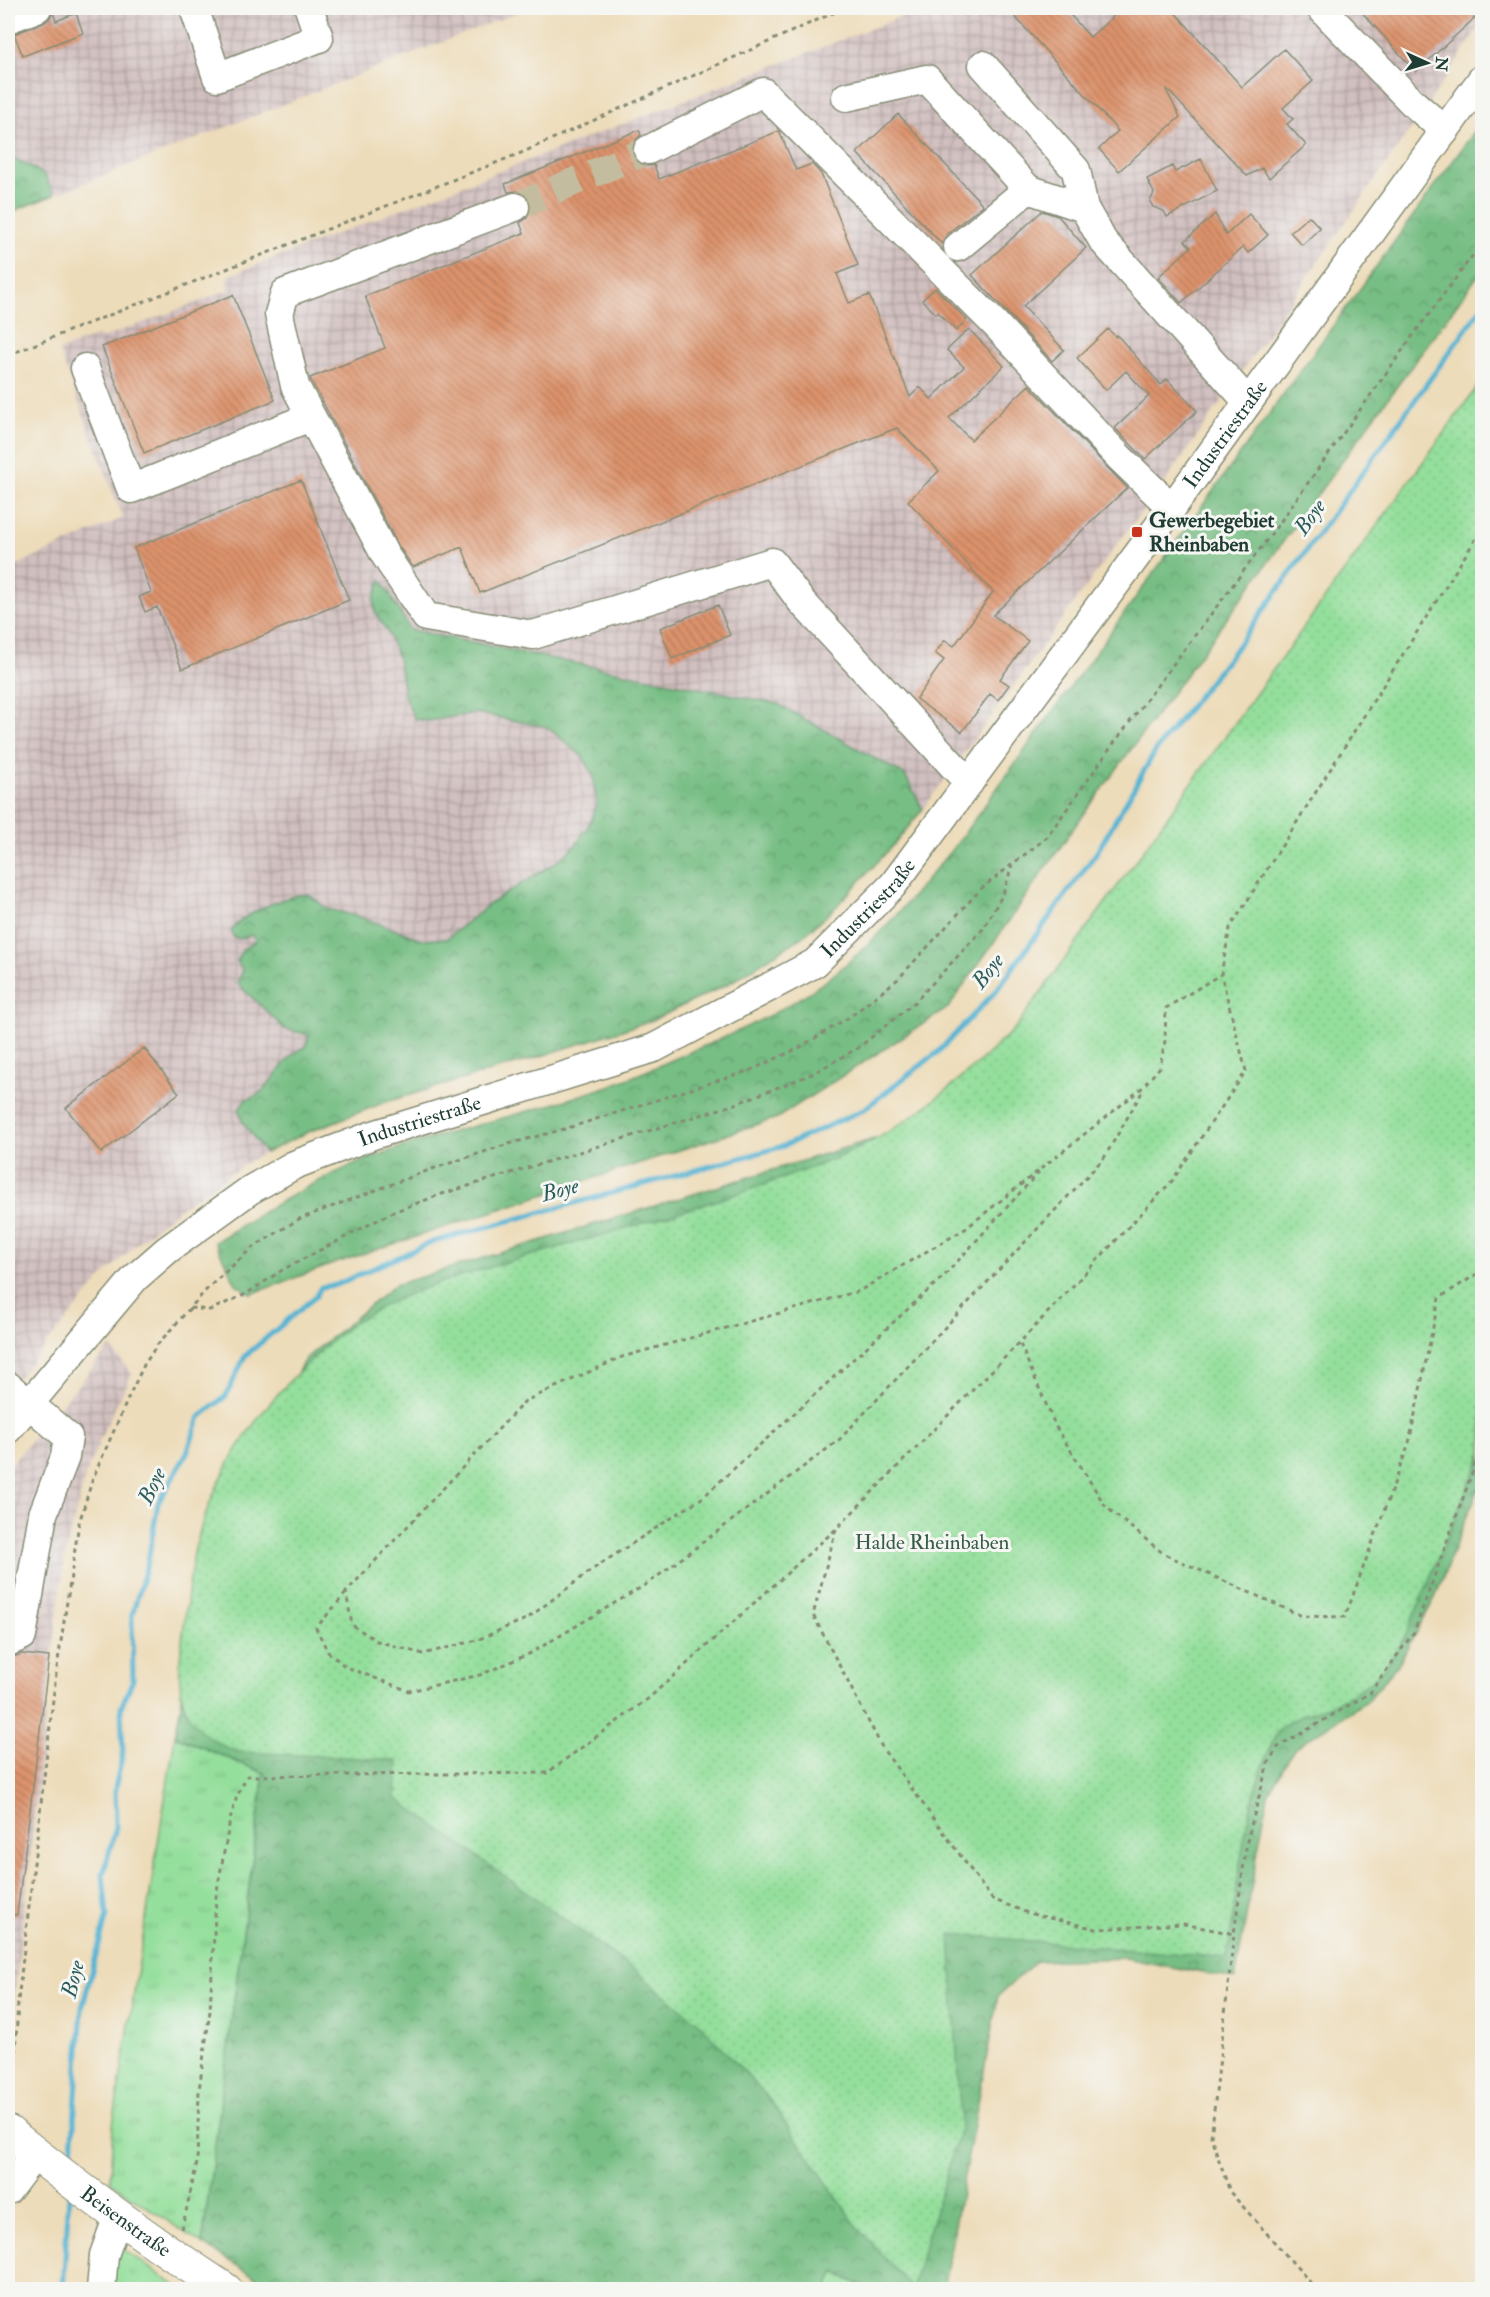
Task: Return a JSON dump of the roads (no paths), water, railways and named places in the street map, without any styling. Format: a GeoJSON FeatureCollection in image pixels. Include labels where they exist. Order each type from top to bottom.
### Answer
{"type":"FeatureCollection","features":[{"type":"Feature","properties":{"kind":"main road","name":"Beisenstraße"},"geometry":{"type":"LineString","coordinates":[[8,2132],[58,2172],[176,2258],[226,2289]]}},
{"type":"Feature","properties":{"kind":"street"},"geometry":{"type":"LineString","coordinates":[[8,19],[37,8]]}},
{"type":"Feature","properties":{"kind":"street"},"geometry":{"type":"LineString","coordinates":[[194,8],[217,77],[319,38],[309,8]]}},
{"type":"Feature","properties":{"kind":"street"},"geometry":{"type":"LineString","coordinates":[[1321,8],[1412,102],[1445,131]]}},
{"type":"Feature","properties":{"kind":"street"},"geometry":{"type":"LineString","coordinates":[[983,65],[1076,170],[1084,208],[1103,241],[1248,402]]}},
{"type":"Feature","properties":{"kind":"street"},"geometry":{"type":"LineString","coordinates":[[846,97],[927,79],[1028,189],[1084,208]]}},
{"type":"Feature","properties":{"kind":"street","name":"Industriestraße"},"geometry":{"type":"LineString","coordinates":[[8,1429],[18,1395],[143,1271],[205,1220],[249,1190],[294,1165],[373,1135],[654,1048],[815,963],[893,885],[1172,508],[1482,79]]}},
{"type":"Feature","properties":{"kind":"street"},"geometry":{"type":"LineString","coordinates":[[648,150],[763,92],[995,324],[1120,458],[1172,508]]}},
{"type":"Feature","properties":{"kind":"street"},"geometry":{"type":"LineString","coordinates":[[958,247],[1028,189]]}},
{"type":"Feature","properties":{"kind":"street"},"geometry":{"type":"LineString","coordinates":[[514,207],[285,293],[279,314],[294,386],[385,555],[426,617],[533,635],[772,562],[801,601],[969,783]]}},
{"type":"Feature","properties":{"kind":"street"},"geometry":{"type":"LineString","coordinates":[[86,368],[131,489],[310,417]]}},
{"type":"Feature","properties":{"kind":"street"},"geometry":{"type":"LineString","coordinates":[[8,1642],[22,1636],[43,1514],[65,1457],[68,1437],[18,1395]]}},
{"type":"Feature","properties":{"kind":"street"},"geometry":{"type":"LineString","coordinates":[[8,2190],[58,2172]]}},
{"type":"Feature","properties":{"kind":"street"},"geometry":{"type":"LineString","coordinates":[[101,2289],[104,2255],[118,2216]]}},
{"type":"Feature","properties":{"kind":"waterway","name":"Boye"},"geometry":{"type":"LineString","coordinates":[[71,2168],[82,2008],[107,1915],[103,1875],[116,1827],[115,1788],[123,1753],[121,1707],[133,1680],[132,1615],[148,1561],[158,1503],[186,1455],[200,1417],[226,1396],[245,1356],[316,1296],[321,1287],[336,1285],[432,1242],[784,1146],[863,1110],[938,1052],[996,991],[1097,852],[1156,750],[1234,651],[1482,307]]}},
{"type":"Feature","properties":{"kind":"waterway","name":"Boye"},"geometry":{"type":"LineString","coordinates":[[63,2290],[69,2195]]}},
{"type":"Feature","properties":{"kind":"tunnel"},"geometry":{"type":"LineString","coordinates":[[515,207],[648,150]]}},
{"type":"Feature","properties":{"kind":"place","name":"Gewerbegebiet Rheinbaben"},"geometry":{"type":"Point","coordinates":[1137,532]}},
{"type":"Feature","properties":{"kind":"park label","name":"Halde Rheinbaben"},"geometry":{"type":"Point","coordinates":[932,1542]}}]}
